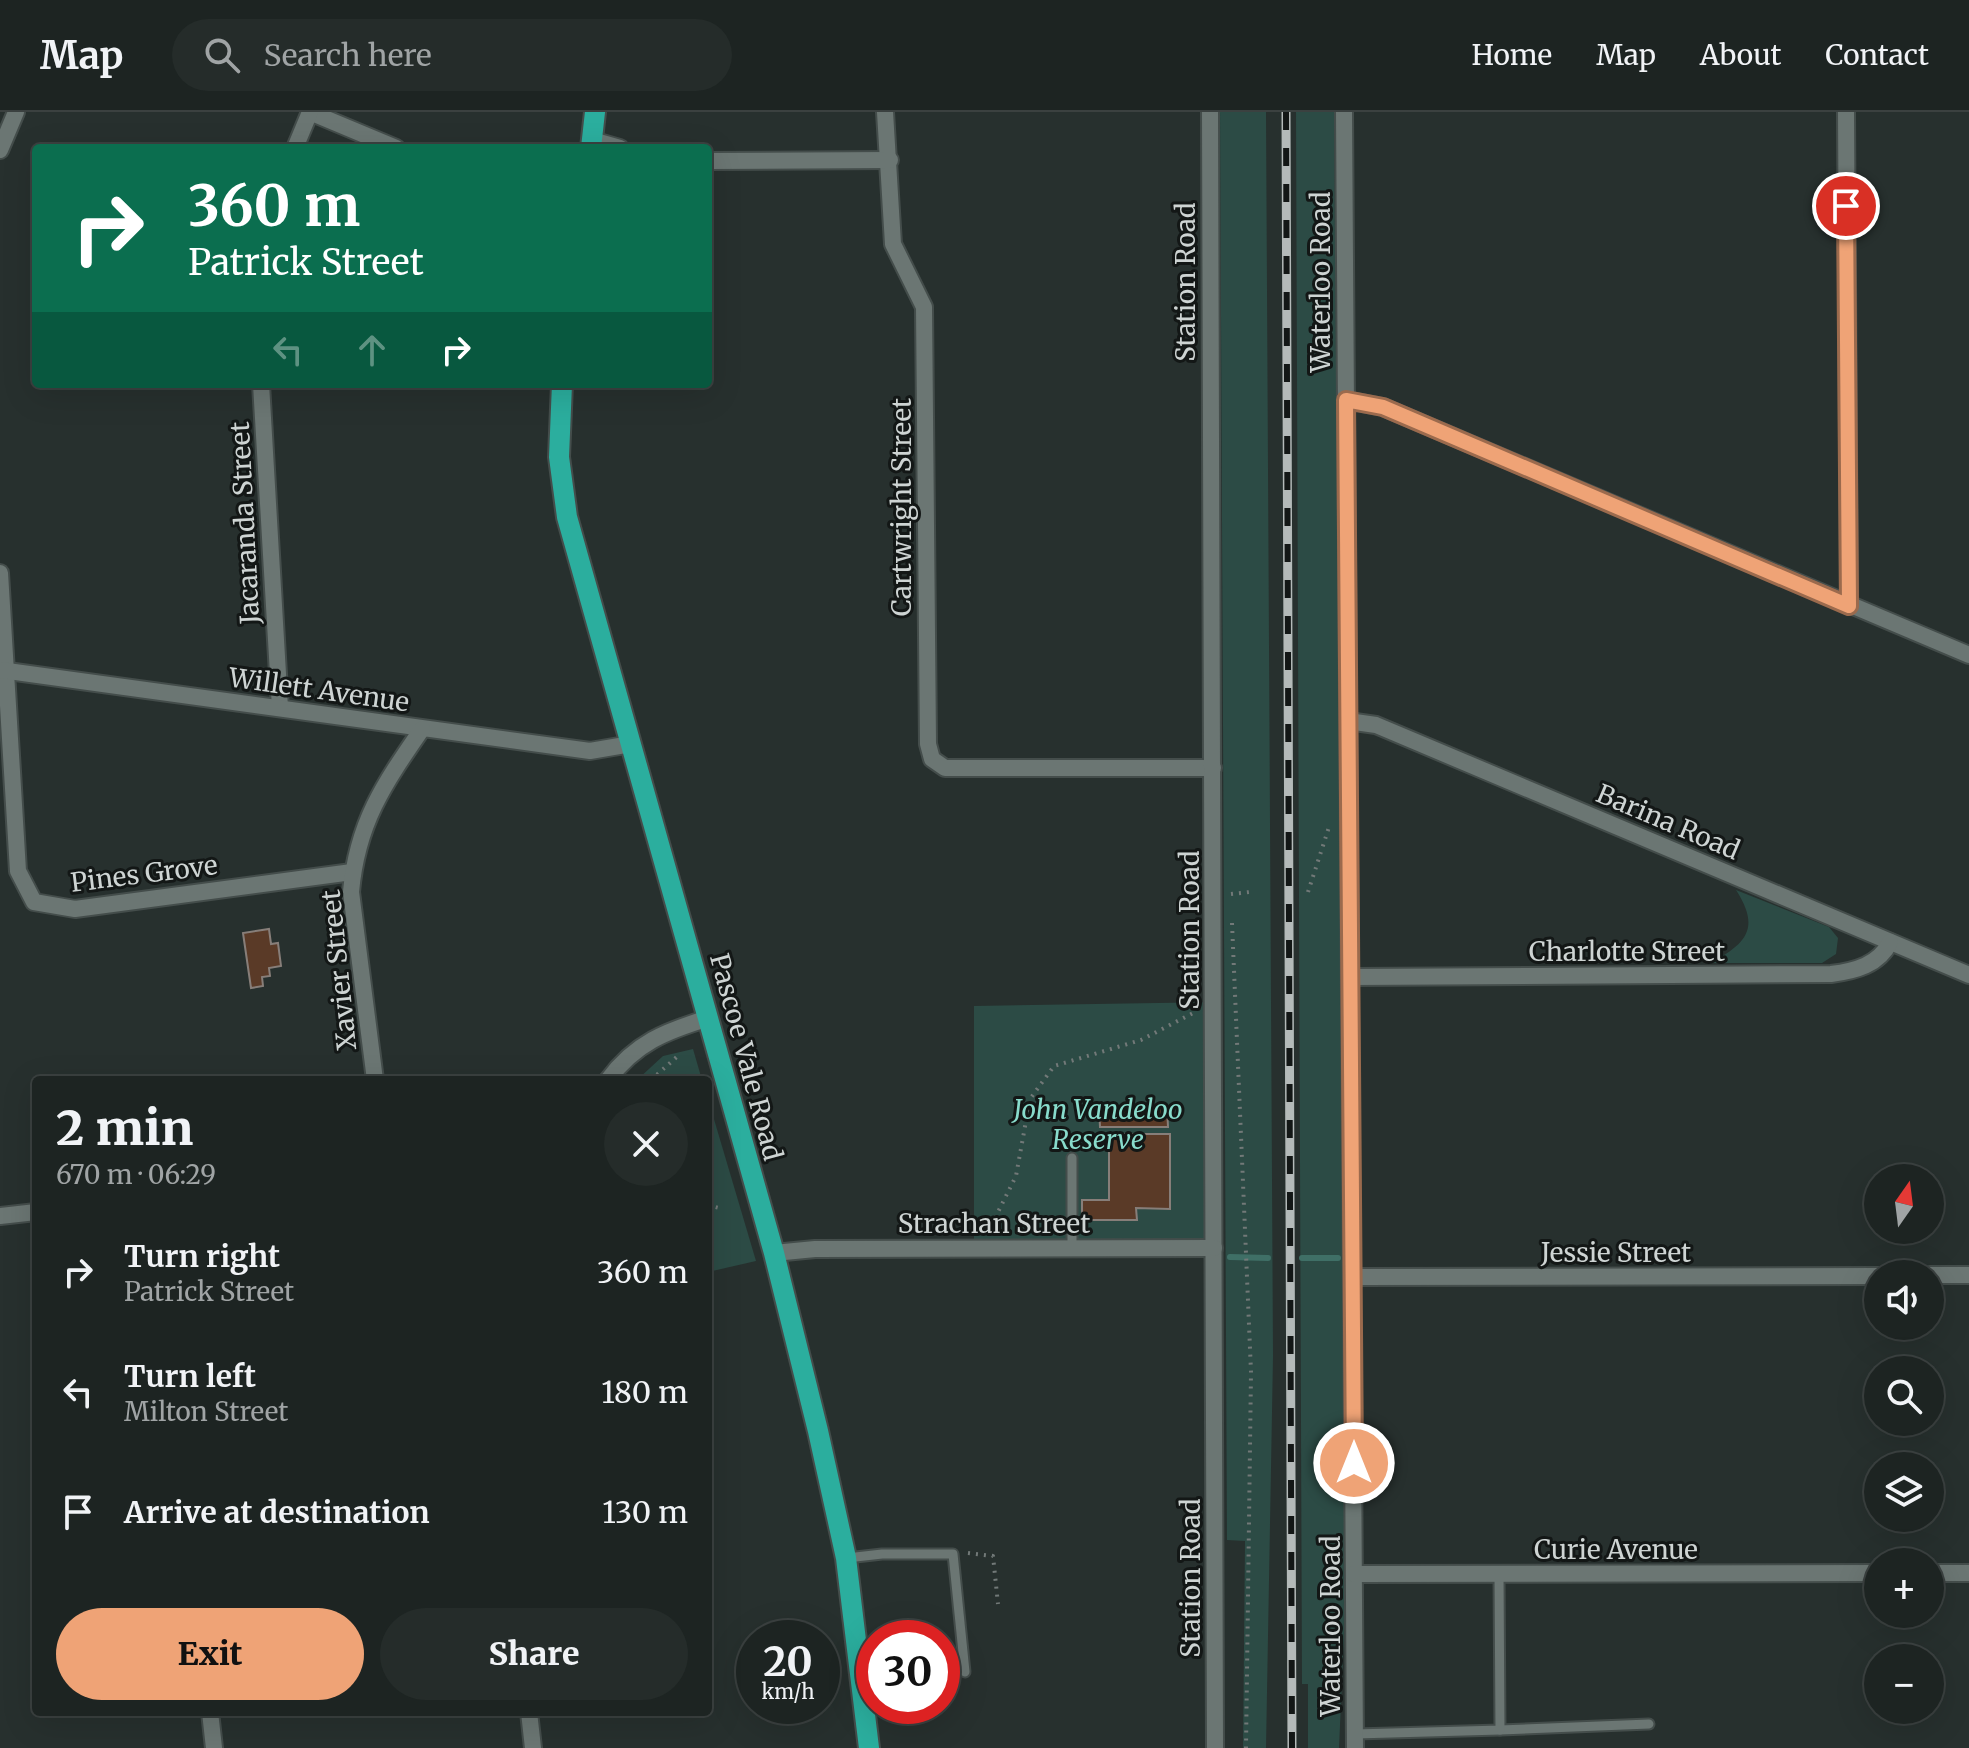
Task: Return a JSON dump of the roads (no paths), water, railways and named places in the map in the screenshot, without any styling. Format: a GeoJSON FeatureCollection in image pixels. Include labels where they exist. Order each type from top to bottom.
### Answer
{"type":"FeatureCollection","features":[{"type":"Feature","properties":{"kind":"main road"},"geometry":{"type":"LineString","coordinates":[[591,144],[595,112]]}},
{"type":"Feature","properties":{"kind":"main road","name":"Pascoe Vale Road"},"geometry":{"type":"LineString","coordinates":[[562,388],[558,434],[564,499],[774,1253],[831,1481],[846,1558],[869,1748]]}},
{"type":"Feature","properties":{"kind":"street"},"geometry":{"type":"LineString","coordinates":[[0,150],[16,112]]}},
{"type":"Feature","properties":{"kind":"street"},"geometry":{"type":"LineString","coordinates":[[297,144],[310,112],[386,144]]}},
{"type":"Feature","properties":{"kind":"street"},"geometry":{"type":"LineString","coordinates":[[712,161],[890,160],[885,112]]}},
{"type":"Feature","properties":{"kind":"street","name":"Station Road"},"geometry":{"type":"LineString","coordinates":[[1210,112],[1215,1748]]}},
{"type":"Feature","properties":{"kind":"street","name":"Waterloo Road"},"geometry":{"type":"LineString","coordinates":[[1344,112],[1355,1741]]}},
{"type":"Feature","properties":{"kind":"street"},"geometry":{"type":"LineString","coordinates":[[1846,112],[1849,606]]}},
{"type":"Feature","properties":{"kind":"street","name":"Cartwright Street"},"geometry":{"type":"LineString","coordinates":[[890,160],[893,244],[924,307],[928,744],[932,759],[945,768],[1213,768]]}},
{"type":"Feature","properties":{"kind":"street","name":"Jacaranda Street"},"geometry":{"type":"LineString","coordinates":[[261,388],[280,708]]}},
{"type":"Feature","properties":{"kind":"street"},"geometry":{"type":"LineString","coordinates":[[1346,400],[1383,407],[1969,655]]}},
{"type":"Feature","properties":{"kind":"street"},"geometry":{"type":"LineString","coordinates":[[0,573],[3,670]]}},
{"type":"Feature","properties":{"kind":"street","name":"Willett Avenue"},"geometry":{"type":"LineString","coordinates":[[3,670],[590,751],[631,744]]}},
{"type":"Feature","properties":{"kind":"street","name":"Pines Grove"},"geometry":{"type":"LineString","coordinates":[[3,670],[18,871],[34,902],[75,909],[352,872]]}},
{"type":"Feature","properties":{"kind":"street","name":"Barina Road"},"geometry":{"type":"LineString","coordinates":[[1348,721],[1376,725],[1969,975]]}},
{"type":"Feature","properties":{"kind":"street","name":"Xavier Street"},"geometry":{"type":"LineString","coordinates":[[374,1076],[353,918],[352,872],[370,809],[422,729]]}},
{"type":"Feature","properties":{"kind":"street","name":"Charlotte Street"},"geometry":{"type":"LineString","coordinates":[[1351,977],[1831,974],[1868,964],[1886,951],[1890,942]]}},
{"type":"Feature","properties":{"kind":"street"},"geometry":{"type":"LineString","coordinates":[[611,1076],[623,1060],[648,1040],[709,1018]]}},
{"type":"Feature","properties":{"kind":"street"},"geometry":{"type":"LineString","coordinates":[[0,1216],[32,1212]]}},
{"type":"Feature","properties":{"kind":"street","name":"Strachan Street"},"geometry":{"type":"LineString","coordinates":[[774,1253],[815,1249],[1214,1248]]}},
{"type":"Feature","properties":{"kind":"street"},"geometry":{"type":"LineString","coordinates":[[1944,1275],[1969,1275]]}},
{"type":"Feature","properties":{"kind":"street","name":"Jessie Street"},"geometry":{"type":"LineString","coordinates":[[1353,1277],[1864,1276]]}},
{"type":"Feature","properties":{"kind":"street","name":"Curie Avenue"},"geometry":{"type":"LineString","coordinates":[[1354,1574],[1864,1573]]}},
{"type":"Feature","properties":{"kind":"street"},"geometry":{"type":"LineString","coordinates":[[1944,1573],[1969,1573]]}},
{"type":"Feature","properties":{"kind":"street"},"geometry":{"type":"LineString","coordinates":[[210,1716],[214,1748]]}},
{"type":"Feature","properties":{"kind":"street"},"geometry":{"type":"LineString","coordinates":[[529,1716],[533,1748]]}},
{"type":"Feature","properties":{"kind":"lane"},"geometry":{"type":"LineString","coordinates":[[1072,1158],[1072,1248]]}},
{"type":"Feature","properties":{"kind":"lane"},"geometry":{"type":"LineString","coordinates":[[846,1558],[882,1554],[953,1554],[965,1672]]}},
{"type":"Feature","properties":{"kind":"lane"},"geometry":{"type":"LineString","coordinates":[[1499,1575],[1500,1730]]}},
{"type":"Feature","properties":{"kind":"lane"},"geometry":{"type":"LineString","coordinates":[[1355,1741],[1500,1730],[1649,1724]]}},
{"type":"Feature","properties":{"kind":"waterway"},"geometry":{"type":"LineString","coordinates":[[1230,1257],[1268,1258]]}},
{"type":"Feature","properties":{"kind":"waterway"},"geometry":{"type":"LineString","coordinates":[[1302,1258],[1338,1258]]}},
{"type":"Feature","properties":{"kind":"railway"},"geometry":{"type":"LineString","coordinates":[[1286,112],[1292,1748]]}},
{"type":"Feature","properties":{"kind":"park label","name":"John Vandeloo Reserve"},"geometry":{"type":"Point","coordinates":[1098,1125]}}]}
